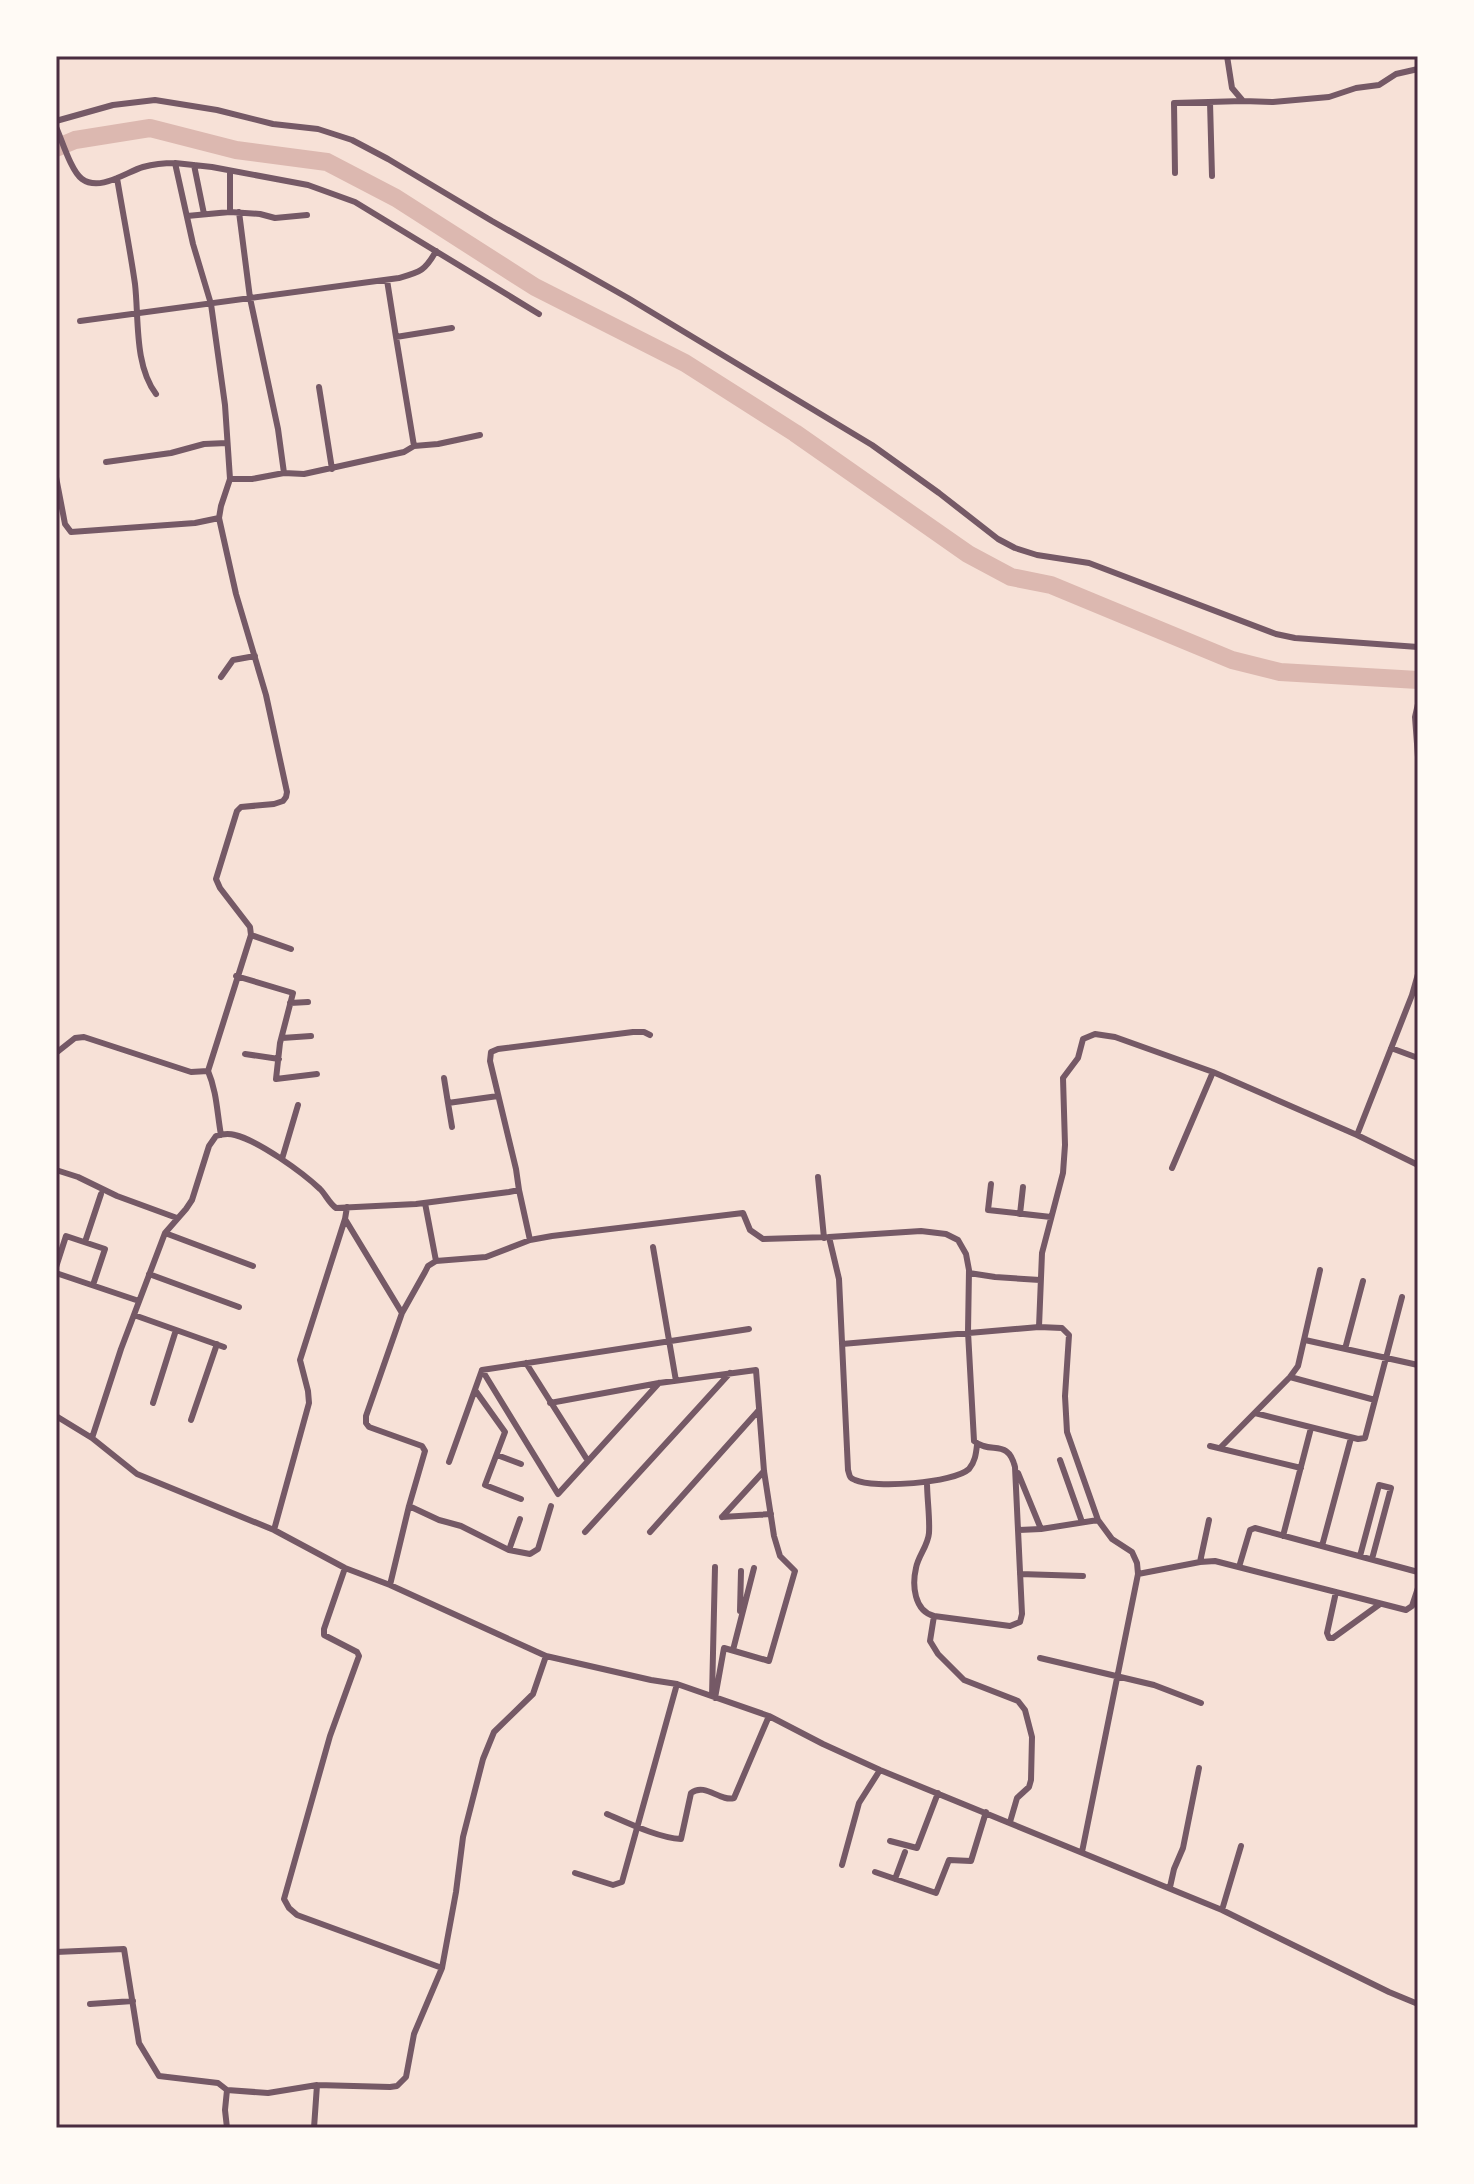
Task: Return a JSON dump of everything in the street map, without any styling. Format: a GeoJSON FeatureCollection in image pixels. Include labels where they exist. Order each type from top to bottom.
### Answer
{"type":"FeatureCollection","features":[{"type":"Feature","properties":{"kind":"street"},"geometry":{"type":"LineString","coordinates":[[1227,56],[1232,88],[1243,101]]}},
{"type":"Feature","properties":{"kind":"street"},"geometry":{"type":"LineString","coordinates":[[1175,173],[1174,103],[1273,102],[1329,97],[1356,88],[1379,85],[1396,74],[1418,69]]}},
{"type":"Feature","properties":{"kind":"street"},"geometry":{"type":"LineString","coordinates":[[539,314],[355,202],[308,185],[175,163],[148,166],[101,183],[84,181],[74,169],[57,127],[113,105],[155,100],[217,110],[273,124],[318,129],[352,140],[628,298],[872,445],[998,539],[1015,548],[1037,555],[1089,563],[1276,634],[1418,647]]}},
{"type":"Feature","properties":{"kind":"street"},"geometry":{"type":"LineString","coordinates":[[1210,102],[1212,176]]}},
{"type":"Feature","properties":{"kind":"street"},"geometry":{"type":"LineString","coordinates":[[175,163],[211,304],[225,405],[230,479],[219,518],[233,584],[266,695],[286,797],[279,803],[246,805],[237,811],[217,870],[216,879],[220,888],[250,927],[251,935],[208,1071],[216,1097],[221,1135]]}},
{"type":"Feature","properties":{"kind":"street"},"geometry":{"type":"LineString","coordinates":[[194,165],[204,214]]}},
{"type":"Feature","properties":{"kind":"street"},"geometry":{"type":"LineString","coordinates":[[230,171],[230,212]]}},
{"type":"Feature","properties":{"kind":"street"},"geometry":{"type":"LineString","coordinates":[[117,178],[139,313],[141,357],[156,394]]}},
{"type":"Feature","properties":{"kind":"street"},"geometry":{"type":"LineString","coordinates":[[187,216],[230,212],[275,218],[307,215]]}},
{"type":"Feature","properties":{"kind":"street"},"geometry":{"type":"LineString","coordinates":[[239,212],[250,298],[278,429],[284,473]]}},
{"type":"Feature","properties":{"kind":"street"},"geometry":{"type":"LineString","coordinates":[[80,321],[387,280],[422,271],[436,251]]}},
{"type":"Feature","properties":{"kind":"street"},"geometry":{"type":"LineString","coordinates":[[387,280],[414,446]]}},
{"type":"Feature","properties":{"kind":"street"},"geometry":{"type":"LineString","coordinates":[[396,337],[452,328]]}},
{"type":"Feature","properties":{"kind":"street"},"geometry":{"type":"LineString","coordinates":[[319,387],[332,469]]}},
{"type":"Feature","properties":{"kind":"street"},"geometry":{"type":"LineString","coordinates":[[230,479],[304,474],[404,452],[414,446],[480,435]]}},
{"type":"Feature","properties":{"kind":"street"},"geometry":{"type":"LineString","coordinates":[[106,462],[171,453],[204,444],[227,443]]}},
{"type":"Feature","properties":{"kind":"street"},"geometry":{"type":"LineString","coordinates":[[56,477],[65,524],[71,532],[182,525],[219,518]]}},
{"type":"Feature","properties":{"kind":"street"},"geometry":{"type":"LineString","coordinates":[[221,677],[233,660],[255,656]]}},
{"type":"Feature","properties":{"kind":"street"},"geometry":{"type":"LineString","coordinates":[[1418,704],[1415,717],[1418,757]]}},
{"type":"Feature","properties":{"kind":"street"},"geometry":{"type":"LineString","coordinates":[[251,935],[291,949]]}},
{"type":"Feature","properties":{"kind":"street"},"geometry":{"type":"LineString","coordinates":[[1357,1135],[1418,974]]}},
{"type":"Feature","properties":{"kind":"street"},"geometry":{"type":"LineString","coordinates":[[236,976],[293,993],[276,1079],[317,1074]]}},
{"type":"Feature","properties":{"kind":"street"},"geometry":{"type":"LineString","coordinates":[[290,1003],[308,1002]]}},
{"type":"Feature","properties":{"kind":"street"},"geometry":{"type":"LineString","coordinates":[[530,1240],[489,1056],[494,1050],[633,1032],[650,1035]]}},
{"type":"Feature","properties":{"kind":"street"},"geometry":{"type":"LineString","coordinates":[[1039,1327],[1042,1253],[1063,1173],[1063,1078],[1078,1058],[1083,1039],[1095,1034],[1115,1037],[1213,1072],[1418,1165]]}},
{"type":"Feature","properties":{"kind":"street"},"geometry":{"type":"LineString","coordinates":[[282,1038],[311,1036]]}},
{"type":"Feature","properties":{"kind":"street"},"geometry":{"type":"LineString","coordinates":[[56,1053],[75,1038],[84,1037],[191,1072],[208,1071]]}},
{"type":"Feature","properties":{"kind":"street"},"geometry":{"type":"LineString","coordinates":[[1391,1048],[1418,1058]]}},
{"type":"Feature","properties":{"kind":"street"},"geometry":{"type":"LineString","coordinates":[[245,1054],[279,1059]]}},
{"type":"Feature","properties":{"kind":"street"},"geometry":{"type":"LineString","coordinates":[[1172,1168],[1213,1072]]}},
{"type":"Feature","properties":{"kind":"street"},"geometry":{"type":"LineString","coordinates":[[444,1078],[452,1127]]}},
{"type":"Feature","properties":{"kind":"street"},"geometry":{"type":"LineString","coordinates":[[448,1103],[498,1096]]}},
{"type":"Feature","properties":{"kind":"street"},"geometry":{"type":"LineString","coordinates":[[282,1159],[298,1105]]}},
{"type":"Feature","properties":{"kind":"street"},"geometry":{"type":"LineString","coordinates":[[92,1438],[165,1233],[192,1200],[211,1141],[221,1135],[236,1135],[282,1159],[321,1191],[333,1207],[425,1203],[519,1190]]}},
{"type":"Feature","properties":{"kind":"street"},"geometry":{"type":"LineString","coordinates":[[56,1170],[177,1218]]}},
{"type":"Feature","properties":{"kind":"street"},"geometry":{"type":"LineString","coordinates":[[390,1585],[425,1451],[407,1439],[369,1427],[366,1423],[402,1313],[428,1266],[436,1261],[486,1257],[530,1240],[743,1213],[750,1230],[763,1239],[827,1238],[921,1231],[954,1237],[963,1247],[969,1273],[968,1332],[973,1437],[976,1444],[971,1467],[952,1478],[927,1482],[870,1483],[853,1480],[850,1476],[839,1279],[827,1238],[818,1177]]}},
{"type":"Feature","properties":{"kind":"street"},"geometry":{"type":"LineString","coordinates":[[991,1184],[988,1210],[1051,1217]]}},
{"type":"Feature","properties":{"kind":"street"},"geometry":{"type":"LineString","coordinates":[[1020,1214],[1023,1187]]}},
{"type":"Feature","properties":{"kind":"street"},"geometry":{"type":"LineString","coordinates":[[85,1242],[101,1194]]}},
{"type":"Feature","properties":{"kind":"street"},"geometry":{"type":"LineString","coordinates":[[425,1203],[436,1261]]}},
{"type":"Feature","properties":{"kind":"street"},"geometry":{"type":"LineString","coordinates":[[274,1530],[309,1403],[300,1360],[347,1207]]}},
{"type":"Feature","properties":{"kind":"street"},"geometry":{"type":"LineString","coordinates":[[345,1219],[402,1313]]}},
{"type":"Feature","properties":{"kind":"street"},"geometry":{"type":"LineString","coordinates":[[165,1233],[253,1266]]}},
{"type":"Feature","properties":{"kind":"street"},"geometry":{"type":"LineString","coordinates":[[56,1267],[66,1236],[105,1249],[93,1285]]}},
{"type":"Feature","properties":{"kind":"street"},"geometry":{"type":"LineString","coordinates":[[653,1247],[676,1381]]}},
{"type":"Feature","properties":{"kind":"street"},"geometry":{"type":"LineString","coordinates":[[1220,1448],[1298,1366],[1320,1270]]}},
{"type":"Feature","properties":{"kind":"street"},"geometry":{"type":"LineString","coordinates":[[56,1273],[139,1301]]}},
{"type":"Feature","properties":{"kind":"street"},"geometry":{"type":"LineString","coordinates":[[969,1273],[1040,1280]]}},
{"type":"Feature","properties":{"kind":"street"},"geometry":{"type":"LineString","coordinates":[[149,1274],[239,1307]]}},
{"type":"Feature","properties":{"kind":"street"},"geometry":{"type":"LineString","coordinates":[[1345,1349],[1363,1281]]}},
{"type":"Feature","properties":{"kind":"street"},"geometry":{"type":"LineString","coordinates":[[1255,1413],[1360,1440],[1366,1437],[1402,1297]]}},
{"type":"Feature","properties":{"kind":"street"},"geometry":{"type":"LineString","coordinates":[[134,1315],[220,1346],[191,1420]]}},
{"type":"Feature","properties":{"kind":"street"},"geometry":{"type":"LineString","coordinates":[[842,1344],[1039,1327],[1066,1329],[1069,1335],[1065,1396],[1067,1432],[1098,1520],[1112,1539],[1132,1552],[1138,1574],[1082,1852]]}},
{"type":"Feature","properties":{"kind":"street"},"geometry":{"type":"LineString","coordinates":[[482,1370],[749,1329]]}},
{"type":"Feature","properties":{"kind":"street"},"geometry":{"type":"LineString","coordinates":[[153,1403],[176,1330]]}},
{"type":"Feature","properties":{"kind":"street"},"geometry":{"type":"LineString","coordinates":[[1305,1340],[1418,1365]]}},
{"type":"Feature","properties":{"kind":"street"},"geometry":{"type":"LineString","coordinates":[[526,1363],[588,1461]]}},
{"type":"Feature","properties":{"kind":"street"},"geometry":{"type":"LineString","coordinates":[[449,1462],[482,1370]]}},
{"type":"Feature","properties":{"kind":"street"},"geometry":{"type":"LineString","coordinates":[[482,1370],[558,1494],[659,1383]]}},
{"type":"Feature","properties":{"kind":"street"},"geometry":{"type":"LineString","coordinates":[[550,1403],[659,1383],[756,1370],[764,1471],[771,1514],[780,1556],[795,1571],[769,1661],[724,1648],[714,1697]]}},
{"type":"Feature","properties":{"kind":"street"},"geometry":{"type":"LineString","coordinates":[[585,1532],[730,1373]]}},
{"type":"Feature","properties":{"kind":"street"},"geometry":{"type":"LineString","coordinates":[[1290,1377],[1375,1400]]}},
{"type":"Feature","properties":{"kind":"street"},"geometry":{"type":"LineString","coordinates":[[475,1390],[505,1432],[485,1485],[521,1499]]}},
{"type":"Feature","properties":{"kind":"street"},"geometry":{"type":"LineString","coordinates":[[650,1532],[759,1410]]}},
{"type":"Feature","properties":{"kind":"street"},"geometry":{"type":"LineString","coordinates":[[56,1416],[92,1438],[137,1474],[274,1530],[345,1568],[390,1585],[546,1656],[677,1684],[769,1716],[880,1770],[1222,1910],[1418,2004]]}},
{"type":"Feature","properties":{"kind":"street"},"geometry":{"type":"LineString","coordinates":[[1283,1536],[1311,1428]]}},
{"type":"Feature","properties":{"kind":"street"},"geometry":{"type":"LineString","coordinates":[[1322,1546],[1351,1438]]}},
{"type":"Feature","properties":{"kind":"street"},"geometry":{"type":"LineString","coordinates":[[976,1444],[1011,1453],[1041,1529]]}},
{"type":"Feature","properties":{"kind":"street"},"geometry":{"type":"LineString","coordinates":[[1210,1446],[1301,1468]]}},
{"type":"Feature","properties":{"kind":"street"},"geometry":{"type":"LineString","coordinates":[[497,1455],[521,1464]]}},
{"type":"Feature","properties":{"kind":"street"},"geometry":{"type":"LineString","coordinates":[[1060,1460],[1082,1522]]}},
{"type":"Feature","properties":{"kind":"street"},"geometry":{"type":"LineString","coordinates":[[927,1482],[928,1539],[916,1567],[914,1584],[922,1609],[934,1618],[1016,1625],[1022,1614],[1015,1467]]}},
{"type":"Feature","properties":{"kind":"street"},"geometry":{"type":"LineString","coordinates":[[764,1471],[722,1517],[771,1514]]}},
{"type":"Feature","properties":{"kind":"street"},"geometry":{"type":"LineString","coordinates":[[1360,1556],[1379,1485],[1391,1488],[1372,1559]]}},
{"type":"Feature","properties":{"kind":"street"},"geometry":{"type":"LineString","coordinates":[[409,1506],[461,1526],[509,1550],[530,1554],[538,1549],[551,1506]]}},
{"type":"Feature","properties":{"kind":"street"},"geometry":{"type":"LineString","coordinates":[[509,1550],[520,1519]]}},
{"type":"Feature","properties":{"kind":"street"},"geometry":{"type":"LineString","coordinates":[[1019,1530],[1098,1520]]}},
{"type":"Feature","properties":{"kind":"street"},"geometry":{"type":"LineString","coordinates":[[1200,1562],[1209,1520]]}},
{"type":"Feature","properties":{"kind":"street"},"geometry":{"type":"LineString","coordinates":[[1239,1567],[1252,1529],[1418,1572]]}},
{"type":"Feature","properties":{"kind":"street"},"geometry":{"type":"LineString","coordinates":[[1138,1574],[1215,1561],[1402,1610],[1412,1606],[1418,1588]]}},
{"type":"Feature","properties":{"kind":"street"},"geometry":{"type":"LineString","coordinates":[[714,1697],[715,1567]]}},
{"type":"Feature","properties":{"kind":"street"},"geometry":{"type":"LineString","coordinates":[[345,1568],[324,1635],[357,1652],[359,1656],[330,1736],[284,1899],[297,1915],[442,1968]]}},
{"type":"Feature","properties":{"kind":"street"},"geometry":{"type":"LineString","coordinates":[[733,1650],[754,1568]]}},
{"type":"Feature","properties":{"kind":"street"},"geometry":{"type":"LineString","coordinates":[[740,1622],[741,1571]]}},
{"type":"Feature","properties":{"kind":"street"},"geometry":{"type":"LineString","coordinates":[[1020,1574],[1083,1576]]}},
{"type":"Feature","properties":{"kind":"street"},"geometry":{"type":"LineString","coordinates":[[1336,1592],[1328,1638],[1333,1638],[1380,1604]]}},
{"type":"Feature","properties":{"kind":"street"},"geometry":{"type":"LineString","coordinates":[[934,1618],[930,1641],[938,1654],[969,1682],[1018,1701],[1025,1710],[1032,1737],[1031,1780],[1029,1787],[1017,1798],[1010,1822]]}},
{"type":"Feature","properties":{"kind":"street"},"geometry":{"type":"LineString","coordinates":[[56,1952],[124,1949],[139,2043],[159,2076],[218,2083],[227,2090],[268,2093],[317,2085],[390,2087],[401,2084],[409,2067],[414,2034],[442,1968],[463,1837],[483,1759],[494,1732],[533,1694],[546,1656]]}},
{"type":"Feature","properties":{"kind":"street"},"geometry":{"type":"LineString","coordinates":[[1040,1658],[1154,1685],[1201,1703]]}},
{"type":"Feature","properties":{"kind":"street"},"geometry":{"type":"LineString","coordinates":[[575,1873],[613,1885],[620,1884],[677,1684]]}},
{"type":"Feature","properties":{"kind":"street"},"geometry":{"type":"LineString","coordinates":[[607,1814],[681,1839],[694,1790],[701,1788],[732,1800],[737,1795],[769,1716]]}},
{"type":"Feature","properties":{"kind":"street"},"geometry":{"type":"LineString","coordinates":[[1170,1887],[1183,1848],[1199,1768]]}},
{"type":"Feature","properties":{"kind":"street"},"geometry":{"type":"LineString","coordinates":[[842,1865],[859,1803],[880,1770]]}},
{"type":"Feature","properties":{"kind":"street"},"geometry":{"type":"LineString","coordinates":[[890,1841],[917,1848],[938,1793]]}},
{"type":"Feature","properties":{"kind":"street"},"geometry":{"type":"LineString","coordinates":[[875,1872],[936,1893],[949,1860],[971,1861],[986,1812]]}},
{"type":"Feature","properties":{"kind":"street"},"geometry":{"type":"LineString","coordinates":[[1222,1910],[1241,1846]]}},
{"type":"Feature","properties":{"kind":"street"},"geometry":{"type":"LineString","coordinates":[[895,1879],[905,1852]]}},
{"type":"Feature","properties":{"kind":"street"},"geometry":{"type":"LineString","coordinates":[[90,2004],[133,2001]]}},
{"type":"Feature","properties":{"kind":"street"},"geometry":{"type":"LineString","coordinates":[[314,2128],[317,2085]]}},
{"type":"Feature","properties":{"kind":"street"},"geometry":{"type":"LineString","coordinates":[[227,2090],[227,2128]]}},
{"type":"Feature","properties":{"kind":"waterway"},"geometry":{"type":"LineString","coordinates":[[56,148],[75,140],[150,128],[236,150],[327,162],[396,198],[535,287],[685,363],[795,433],[968,554],[1011,577],[1051,585],[1232,660],[1280,672],[1418,680]]}}]}
